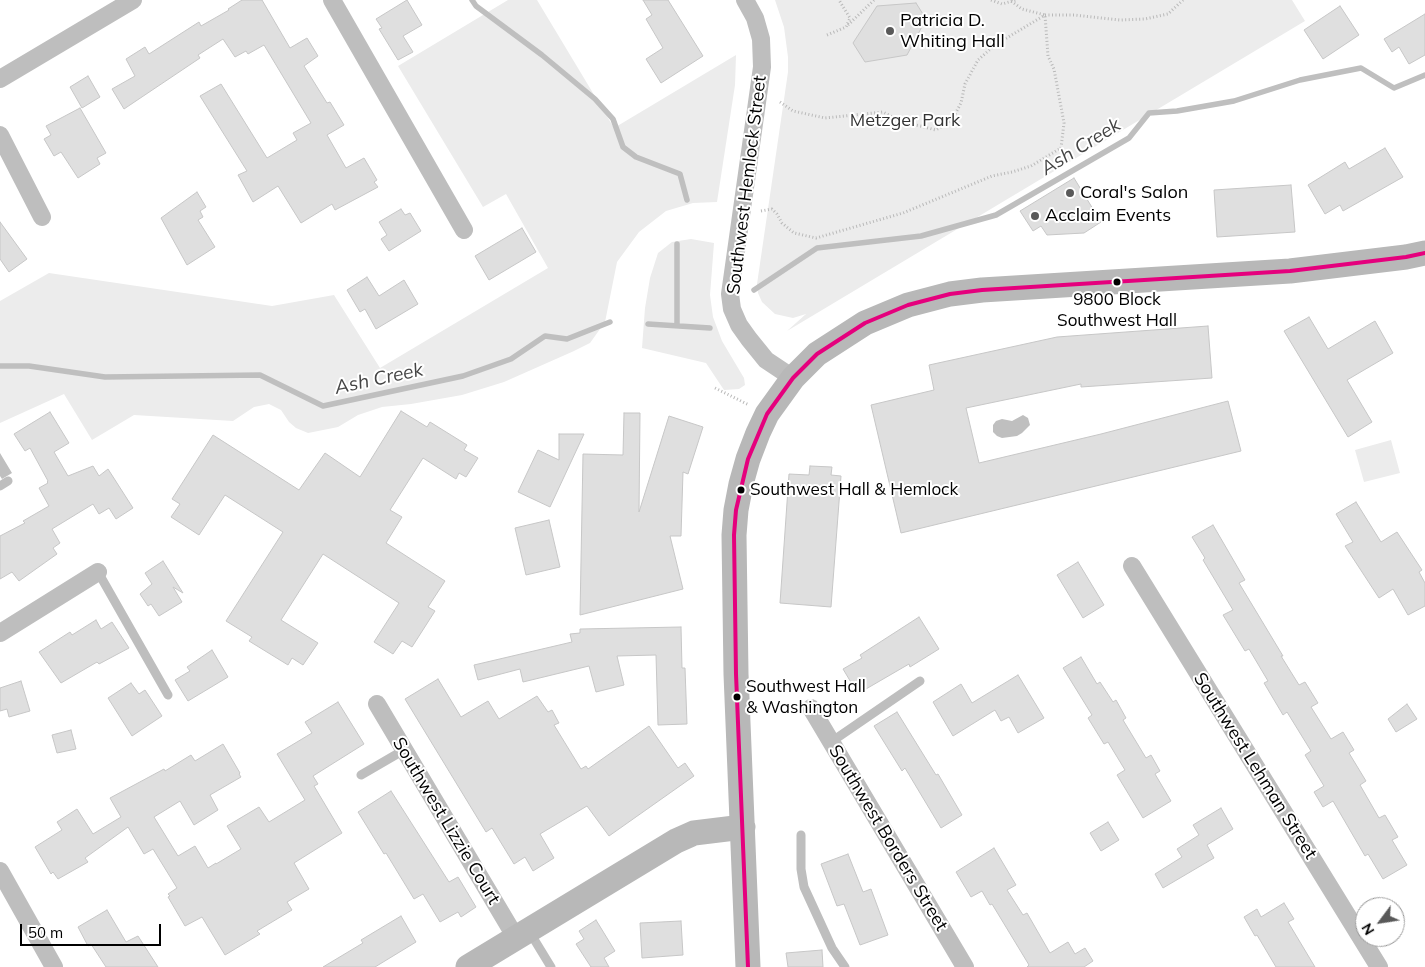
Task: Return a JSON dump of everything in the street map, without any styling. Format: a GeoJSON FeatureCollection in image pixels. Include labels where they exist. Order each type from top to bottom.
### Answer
{"type":"FeatureCollection","features":[{"type":"Feature","properties":{"kind":"main road"},"geometry":{"type":"LineString","coordinates":[[748,967],[736,674],[734,535],[736,510],[748,459],[767,414],[793,378],[817,354],[865,323],[908,305],[950,294],[982,290],[1290,271],[1425,253]]}},
{"type":"Feature","properties":{"kind":"main road"},"geometry":{"type":"LineString","coordinates":[[468,967],[676,841],[694,833],[743,827]]}},
{"type":"Feature","properties":{"kind":"street"},"geometry":{"type":"LineString","coordinates":[[0,79],[134,0]]}},
{"type":"Feature","properties":{"kind":"street"},"geometry":{"type":"LineString","coordinates":[[332,0],[464,230]]}},
{"type":"Feature","properties":{"kind":"street","name":"Southwest Hemlock Street"},"geometry":{"type":"LineString","coordinates":[[745,0],[755,18],[761,39],[762,67],[730,294],[732,309],[749,339],[766,360],[793,378]]}},
{"type":"Feature","properties":{"kind":"street"},"geometry":{"type":"LineString","coordinates":[[0,135],[42,217]]}},
{"type":"Feature","properties":{"kind":"street","name":"Southwest Lehman Street"},"geometry":{"type":"LineString","coordinates":[[1132,566],[1378,967]]}},
{"type":"Feature","properties":{"kind":"street"},"geometry":{"type":"LineString","coordinates":[[0,632],[98,572]]}},
{"type":"Feature","properties":{"kind":"street","name":"Southwest Lizzie Court"},"geometry":{"type":"LineString","coordinates":[[376,704],[522,934]]}},
{"type":"Feature","properties":{"kind":"street","name":"Southwest Borders Street"},"geometry":{"type":"LineString","coordinates":[[811,708],[966,967]]}},
{"type":"Feature","properties":{"kind":"street"},"geometry":{"type":"LineString","coordinates":[[0,871],[54,967]]}},
{"type":"Feature","properties":{"kind":"lane"},"geometry":{"type":"LineString","coordinates":[[98,572],[168,695]]}},
{"type":"Feature","properties":{"kind":"lane"},"geometry":{"type":"LineString","coordinates":[[831,742],[920,681]]}},
{"type":"Feature","properties":{"kind":"lane"},"geometry":{"type":"LineString","coordinates":[[361,775],[404,750]]}},
{"type":"Feature","properties":{"kind":"lane"},"geometry":{"type":"LineString","coordinates":[[801,835],[801,869],[804,887],[832,948],[845,967]]}},
{"type":"Feature","properties":{"kind":"lane"},"geometry":{"type":"LineString","coordinates":[[522,934],[551,967]]}},
{"type":"Feature","properties":{"kind":"path"},"geometry":{"type":"LineString","coordinates":[[840,0],[850,18],[846,28]]}},
{"type":"Feature","properties":{"kind":"path"},"geometry":{"type":"LineString","coordinates":[[827,35],[846,28],[874,0]]}},
{"type":"Feature","properties":{"kind":"path"},"geometry":{"type":"LineString","coordinates":[[991,0],[1002,4],[1016,0]]}},
{"type":"Feature","properties":{"kind":"path"},"geometry":{"type":"LineString","coordinates":[[1011,2],[1022,9],[1045,15],[1074,15],[1120,20],[1145,19],[1168,14],[1182,0]]}},
{"type":"Feature","properties":{"kind":"path"},"geometry":{"type":"LineString","coordinates":[[780,102],[793,111],[825,118],[884,112],[900,121],[936,130],[952,120],[961,103],[965,84],[978,60],[995,45],[1045,15]]}},
{"type":"Feature","properties":{"kind":"path"},"geometry":{"type":"LineString","coordinates":[[761,210],[772,209],[782,223],[794,233],[816,238],[871,224],[939,199],[992,176],[1031,166],[1061,148],[1064,123],[1054,69],[1048,56],[1045,15]]}},
{"type":"Feature","properties":{"kind":"path"},"geometry":{"type":"LineString","coordinates":[[715,388],[767,414]]}},
{"type":"Feature","properties":{"kind":"green space"},"geometry":{"type":"Polygon","coordinates":[[[508,0],[537,0],[614,128],[736,55],[735,85],[717,202],[693,203],[666,211],[639,232],[617,262],[605,322],[590,343],[504,382],[462,395],[382,407],[358,415],[338,427],[308,433],[296,428],[289,422],[281,410],[269,404],[254,407],[233,421],[134,415],[92,440],[64,394],[0,423],[0,301],[49,273],[272,306],[334,295],[380,368],[548,268],[506,194],[483,207],[398,66],[508,0]]]}},
{"type":"Feature","properties":{"kind":"green space","name":"Metzger Park"},"geometry":{"type":"Polygon","coordinates":[[[775,0],[1292,0],[1305,21],[787,331],[806,314],[793,318],[775,314],[762,302],[757,284],[788,72],[784,27],[775,0]]]}},
{"type":"Feature","properties":{"kind":"green space"},"geometry":{"type":"Polygon","coordinates":[[[691,239],[714,243],[710,295],[713,317],[722,341],[744,378],[745,385],[739,389],[724,390],[706,363],[642,348],[645,308],[650,278],[658,253],[672,242],[691,239]]]}},
{"type":"Feature","properties":{"kind":"green space"},"geometry":{"type":"Polygon","coordinates":[[[1391,440],[1400,473],[1364,482],[1355,450],[1391,440]]]}},
{"type":"Feature","properties":{"kind":"shaded area"},"geometry":{"type":"Polygon","coordinates":[[[1023,415],[1028,418],[1030,425],[1017,436],[1002,438],[993,432],[993,425],[996,421],[1002,419],[1012,421],[1023,415]]]}},
{"type":"Feature","properties":{"kind":"shaded area"},"geometry":{"type":"Polygon","coordinates":[[[0,453],[12,473],[2,479],[0,476],[0,453]]]}},
{"type":"Feature","properties":{"kind":"building"},"geometry":{"type":"Polygon","coordinates":[[[242,0],[262,0],[290,48],[307,38],[318,56],[304,66],[327,103],[330,102],[344,125],[327,135],[346,168],[364,158],[377,180],[374,182],[378,187],[335,210],[332,204],[301,223],[278,186],[253,202],[238,175],[247,171],[200,96],[221,84],[267,158],[297,140],[293,133],[311,123],[264,45],[248,54],[246,51],[235,57],[223,39],[198,55],[200,58],[124,109],[112,89],[135,76],[126,59],[145,47],[149,54],[199,22],[201,26],[242,0]]]}},
{"type":"Feature","properties":{"kind":"building"},"geometry":{"type":"Polygon","coordinates":[[[407,0],[422,25],[403,36],[413,52],[398,60],[379,29],[382,28],[376,19],[407,0]]]}},
{"type":"Feature","properties":{"kind":"building"},"geometry":{"type":"Polygon","coordinates":[[[643,0],[668,0],[703,56],[661,83],[646,59],[663,48],[646,19],[652,15],[643,0]]]}},
{"type":"Feature","properties":{"kind":"building","name":"Patricia D. Whiting Hall"},"geometry":{"type":"Polygon","coordinates":[[[916,3],[926,19],[907,55],[865,62],[853,43],[877,6],[916,3]]]}},
{"type":"Feature","properties":{"kind":"building"},"geometry":{"type":"Polygon","coordinates":[[[1340,6],[1359,35],[1323,59],[1304,30],[1340,6]]]}},
{"type":"Feature","properties":{"kind":"building"},"geometry":{"type":"Polygon","coordinates":[[[1425,14],[1425,55],[1409,64],[1399,47],[1392,52],[1384,39],[1425,14]]]}},
{"type":"Feature","properties":{"kind":"building"},"geometry":{"type":"Polygon","coordinates":[[[88,76],[100,97],[82,108],[70,87],[88,76]]]}},
{"type":"Feature","properties":{"kind":"building"},"geometry":{"type":"Polygon","coordinates":[[[80,108],[106,153],[97,158],[100,164],[78,178],[61,152],[54,156],[44,139],[51,135],[46,126],[80,108]]]}},
{"type":"Feature","properties":{"kind":"building"},"geometry":{"type":"Polygon","coordinates":[[[1385,148],[1403,177],[1343,211],[1340,205],[1325,214],[1308,185],[1345,162],[1349,169],[1385,148]]]}},
{"type":"Feature","properties":{"kind":"building"},"geometry":{"type":"Polygon","coordinates":[[[1074,178],[1101,222],[1084,233],[1047,235],[1041,226],[1033,231],[1020,211],[1074,178]]]}},
{"type":"Feature","properties":{"kind":"building"},"geometry":{"type":"Polygon","coordinates":[[[1291,185],[1295,232],[1217,237],[1214,190],[1291,185]]]}},
{"type":"Feature","properties":{"kind":"building"},"geometry":{"type":"Polygon","coordinates":[[[197,192],[206,207],[200,211],[203,217],[198,220],[215,247],[187,265],[161,218],[197,192]]]}},
{"type":"Feature","properties":{"kind":"building"},"geometry":{"type":"Polygon","coordinates":[[[401,209],[405,215],[410,213],[421,231],[389,251],[381,239],[387,235],[379,222],[401,209]]]}},
{"type":"Feature","properties":{"kind":"building"},"geometry":{"type":"Polygon","coordinates":[[[0,222],[27,259],[9,272],[0,259],[0,222]]]}},
{"type":"Feature","properties":{"kind":"building"},"geometry":{"type":"Polygon","coordinates":[[[522,228],[536,252],[489,280],[475,256],[522,228]]]}},
{"type":"Feature","properties":{"kind":"building"},"geometry":{"type":"Polygon","coordinates":[[[367,277],[379,296],[404,280],[418,304],[376,329],[365,309],[360,312],[347,290],[367,277]]]}},
{"type":"Feature","properties":{"kind":"building"},"geometry":{"type":"Polygon","coordinates":[[[1309,317],[1328,349],[1375,321],[1393,353],[1347,380],[1372,422],[1348,437],[1284,331],[1309,317]]]}},
{"type":"Feature","properties":{"kind":"building"},"geometry":{"type":"Polygon","coordinates":[[[1208,326],[1212,378],[1081,387],[1081,384],[966,408],[979,463],[1228,401],[1241,451],[901,533],[871,405],[934,390],[929,365],[1057,337],[1208,326]]]}},
{"type":"Feature","properties":{"kind":"building"},"geometry":{"type":"Polygon","coordinates":[[[401,411],[427,427],[430,422],[467,445],[464,450],[478,458],[466,477],[459,473],[456,479],[423,458],[390,510],[402,517],[386,543],[445,581],[428,607],[435,611],[412,647],[402,641],[393,654],[374,642],[399,603],[323,554],[281,620],[318,643],[303,665],[292,658],[288,665],[249,641],[252,637],[226,621],[283,532],[225,495],[199,535],[171,517],[180,504],[172,499],[213,435],[299,490],[325,453],[360,477],[401,411]]]}},
{"type":"Feature","properties":{"kind":"building"},"geometry":{"type":"Polygon","coordinates":[[[50,412],[69,443],[54,452],[68,476],[93,466],[99,476],[108,469],[133,508],[116,519],[109,508],[99,514],[93,504],[52,529],[60,543],[53,548],[57,554],[19,581],[12,572],[0,579],[0,536],[25,523],[23,521],[49,506],[39,488],[48,483],[48,481],[30,448],[25,451],[14,434],[50,412]]]}},
{"type":"Feature","properties":{"kind":"building"},"geometry":{"type":"Polygon","coordinates":[[[624,413],[640,413],[639,512],[669,416],[703,427],[688,474],[683,472],[681,536],[670,536],[683,589],[580,615],[583,454],[623,455],[624,413]]]}},
{"type":"Feature","properties":{"kind":"building"},"geometry":{"type":"Polygon","coordinates":[[[559,434],[584,434],[550,507],[518,492],[538,450],[559,460],[559,434]]]}},
{"type":"Feature","properties":{"kind":"building"},"geometry":{"type":"Polygon","coordinates":[[[810,466],[832,467],[831,475],[841,476],[831,607],[780,603],[789,474],[809,475],[810,466]]]}},
{"type":"Feature","properties":{"kind":"building"},"geometry":{"type":"Polygon","coordinates":[[[1356,502],[1381,542],[1397,532],[1422,570],[1419,572],[1425,583],[1425,606],[1408,615],[1393,589],[1379,598],[1345,546],[1353,542],[1336,514],[1356,502]]]}},
{"type":"Feature","properties":{"kind":"building"},"geometry":{"type":"Polygon","coordinates":[[[549,520],[560,567],[526,575],[515,528],[549,520]]]}},
{"type":"Feature","properties":{"kind":"building"},"geometry":{"type":"Polygon","coordinates":[[[1213,525],[1245,580],[1239,583],[1283,656],[1281,656],[1299,685],[1305,682],[1318,703],[1311,707],[1331,739],[1343,732],[1354,750],[1349,753],[1366,781],[1360,785],[1379,818],[1385,815],[1398,837],[1392,840],[1407,865],[1383,879],[1368,854],[1365,856],[1333,801],[1323,807],[1314,792],[1324,786],[1305,755],[1311,751],[1287,712],[1283,715],[1264,683],[1268,681],[1249,649],[1245,651],[1223,615],[1233,610],[1203,560],[1205,558],[1192,537],[1213,525]]]}},
{"type":"Feature","properties":{"kind":"building"},"geometry":{"type":"Polygon","coordinates":[[[163,561],[183,593],[173,587],[182,602],[159,616],[151,604],[148,606],[140,594],[152,584],[145,573],[163,561]]]}},
{"type":"Feature","properties":{"kind":"building"},"geometry":{"type":"Polygon","coordinates":[[[1078,562],[1104,605],[1083,618],[1057,575],[1078,562]]]}},
{"type":"Feature","properties":{"kind":"building"},"geometry":{"type":"Polygon","coordinates":[[[919,617],[939,649],[910,667],[909,664],[866,689],[863,684],[855,689],[843,669],[862,658],[860,655],[919,617]]]}},
{"type":"Feature","properties":{"kind":"building"},"geometry":{"type":"Polygon","coordinates":[[[96,620],[101,629],[112,622],[129,648],[99,664],[97,662],[61,683],[39,652],[70,632],[72,635],[96,620]]]}},
{"type":"Feature","properties":{"kind":"building"},"geometry":{"type":"Polygon","coordinates":[[[681,627],[682,668],[685,668],[687,724],[658,725],[656,655],[617,656],[624,685],[596,692],[589,666],[523,682],[520,669],[478,680],[474,665],[572,642],[570,634],[580,633],[580,629],[681,627]]]}},
{"type":"Feature","properties":{"kind":"building"},"geometry":{"type":"Polygon","coordinates":[[[212,650],[228,677],[188,701],[175,680],[190,671],[187,667],[212,650]]]}},
{"type":"Feature","properties":{"kind":"building"},"geometry":{"type":"Polygon","coordinates":[[[1081,657],[1097,684],[1100,682],[1113,702],[1116,700],[1126,718],[1123,720],[1146,758],[1151,755],[1160,771],[1155,774],[1171,801],[1143,818],[1117,775],[1125,770],[1108,742],[1104,744],[1088,718],[1092,715],[1063,668],[1081,657]]]}},
{"type":"Feature","properties":{"kind":"building"},"geometry":{"type":"Polygon","coordinates":[[[1018,675],[1044,718],[1018,733],[1009,717],[1001,721],[995,710],[953,736],[933,702],[961,684],[972,703],[1018,675]]]}},
{"type":"Feature","properties":{"kind":"building"},"geometry":{"type":"Polygon","coordinates":[[[438,679],[461,717],[488,701],[499,719],[537,696],[548,712],[552,710],[559,723],[554,725],[581,769],[586,766],[588,769],[649,726],[678,768],[685,763],[694,776],[609,836],[587,806],[540,834],[554,858],[533,871],[525,857],[514,864],[492,828],[486,832],[405,699],[438,679]]]}},
{"type":"Feature","properties":{"kind":"building"},"geometry":{"type":"Polygon","coordinates":[[[21,681],[30,711],[9,717],[7,709],[0,711],[0,688],[21,681]]]}},
{"type":"Feature","properties":{"kind":"building"},"geometry":{"type":"Polygon","coordinates":[[[131,683],[139,694],[145,690],[162,716],[132,736],[108,698],[131,683]]]}},
{"type":"Feature","properties":{"kind":"building"},"geometry":{"type":"Polygon","coordinates":[[[338,702],[364,744],[313,776],[318,784],[314,786],[342,833],[294,863],[309,889],[287,902],[292,910],[257,931],[260,934],[225,955],[202,917],[185,926],[168,897],[170,896],[168,894],[177,888],[153,849],[144,854],[128,827],[85,858],[88,862],[58,879],[53,872],[51,874],[35,847],[62,830],[57,822],[77,809],[93,834],[121,817],[110,798],[164,769],[165,771],[191,755],[195,761],[223,744],[241,777],[210,795],[218,810],[194,825],[180,801],[154,817],[178,856],[195,846],[208,868],[241,849],[227,826],[259,807],[269,822],[305,800],[277,754],[312,733],[305,722],[338,702]]]}},
{"type":"Feature","properties":{"kind":"building"},"geometry":{"type":"Polygon","coordinates":[[[1407,704],[1417,719],[1396,732],[1388,719],[1407,704]]]}},
{"type":"Feature","properties":{"kind":"building"},"geometry":{"type":"Polygon","coordinates":[[[897,712],[936,775],[938,774],[962,815],[941,828],[905,768],[902,771],[874,726],[897,712]]]}},
{"type":"Feature","properties":{"kind":"building"},"geometry":{"type":"Polygon","coordinates":[[[71,730],[76,749],[57,753],[52,735],[71,730]]]}},
{"type":"Feature","properties":{"kind":"building"},"geometry":{"type":"Polygon","coordinates":[[[391,791],[449,882],[458,877],[476,907],[461,917],[458,912],[440,922],[423,894],[414,899],[358,812],[391,791]]]}},
{"type":"Feature","properties":{"kind":"building"},"geometry":{"type":"Polygon","coordinates":[[[1221,808],[1233,829],[1207,845],[1214,858],[1163,888],[1155,874],[1182,857],[1177,849],[1199,835],[1193,825],[1221,808]]]}},
{"type":"Feature","properties":{"kind":"building"},"geometry":{"type":"Polygon","coordinates":[[[1108,822],[1119,840],[1101,851],[1090,833],[1108,822]]]}},
{"type":"Feature","properties":{"kind":"building"},"geometry":{"type":"Polygon","coordinates":[[[994,848],[1016,885],[1007,890],[1023,915],[1027,913],[1050,953],[1068,942],[1075,954],[1085,948],[1093,961],[1084,967],[1027,967],[1029,965],[992,904],[990,905],[982,891],[971,897],[956,872],[994,848]]]}},
{"type":"Feature","properties":{"kind":"building"},"geometry":{"type":"Polygon","coordinates":[[[848,854],[863,892],[871,889],[888,935],[860,945],[844,904],[837,906],[821,864],[848,854]]]}},
{"type":"Feature","properties":{"kind":"building"},"geometry":{"type":"Polygon","coordinates":[[[1284,903],[1294,919],[1288,922],[1315,967],[1276,967],[1244,917],[1257,909],[1261,917],[1284,903]]]}},
{"type":"Feature","properties":{"kind":"building"},"geometry":{"type":"Polygon","coordinates":[[[107,910],[126,942],[138,936],[158,967],[106,967],[91,944],[88,946],[78,927],[107,910]]]}},
{"type":"Feature","properties":{"kind":"building"},"geometry":{"type":"Polygon","coordinates":[[[401,916],[416,942],[375,967],[323,967],[363,943],[361,940],[401,916]]]}},
{"type":"Feature","properties":{"kind":"building"},"geometry":{"type":"Polygon","coordinates":[[[596,920],[615,951],[604,958],[609,967],[591,967],[576,944],[584,939],[579,931],[596,920]]]}},
{"type":"Feature","properties":{"kind":"building"},"geometry":{"type":"Polygon","coordinates":[[[681,921],[683,955],[642,958],[640,923],[681,921]]]}},
{"type":"Feature","properties":{"kind":"building"},"geometry":{"type":"Polygon","coordinates":[[[822,950],[823,967],[788,967],[786,953],[822,950]]]}},
{"type":"Feature","properties":{"kind":"waterway"},"geometry":{"type":"LineString","coordinates":[[472,0],[476,6],[542,55],[595,99],[613,119],[623,147],[636,157],[680,174],[687,200]]}},
{"type":"Feature","properties":{"kind":"waterway","name":"Ash Creek"},"geometry":{"type":"LineString","coordinates":[[754,290],[817,248],[921,236],[996,215],[1129,138],[1149,113],[1177,111],[1234,101],[1300,80],[1361,68],[1394,88],[1425,75]]}},
{"type":"Feature","properties":{"kind":"waterway"},"geometry":{"type":"LineString","coordinates":[[677,244],[677,325]]}},
{"type":"Feature","properties":{"kind":"waterway","name":"Ash Creek"},"geometry":{"type":"LineString","coordinates":[[0,366],[29,366],[105,377],[260,375],[323,406],[463,376],[511,359],[545,336],[567,339],[610,322]]}},
{"type":"Feature","properties":{"kind":"waterway","name":"Ash Creek"},"geometry":{"type":"LineString","coordinates":[[648,324],[710,328]]}},
{"type":"Feature","properties":{"kind":"transit line"},"geometry":{"type":"LineString","coordinates":[[748,967],[736,674],[734,535],[736,510],[748,459],[767,414],[793,378],[817,354],[865,323],[908,305],[950,294],[982,290],[1290,271],[1425,253]]}},
{"type":"Feature","properties":{"kind":"place","name":"Patricia D. Whiting Hall"},"geometry":{"type":"Point","coordinates":[890,31]}},
{"type":"Feature","properties":{"kind":"place","name":"Coral's Salon"},"geometry":{"type":"Point","coordinates":[1070,193]}},
{"type":"Feature","properties":{"kind":"place","name":"Acclaim Events"},"geometry":{"type":"Point","coordinates":[1035,216]}},
{"type":"Feature","properties":{"kind":"place","name":"9800 Block Southwest Hall"},"geometry":{"type":"Point","coordinates":[1117,282]}},
{"type":"Feature","properties":{"kind":"place","name":"Southwest Hall & Hemlock"},"geometry":{"type":"Point","coordinates":[741,490]}},
{"type":"Feature","properties":{"kind":"place","name":"Southwest Hall & Washington"},"geometry":{"type":"Point","coordinates":[737,697]}}]}
